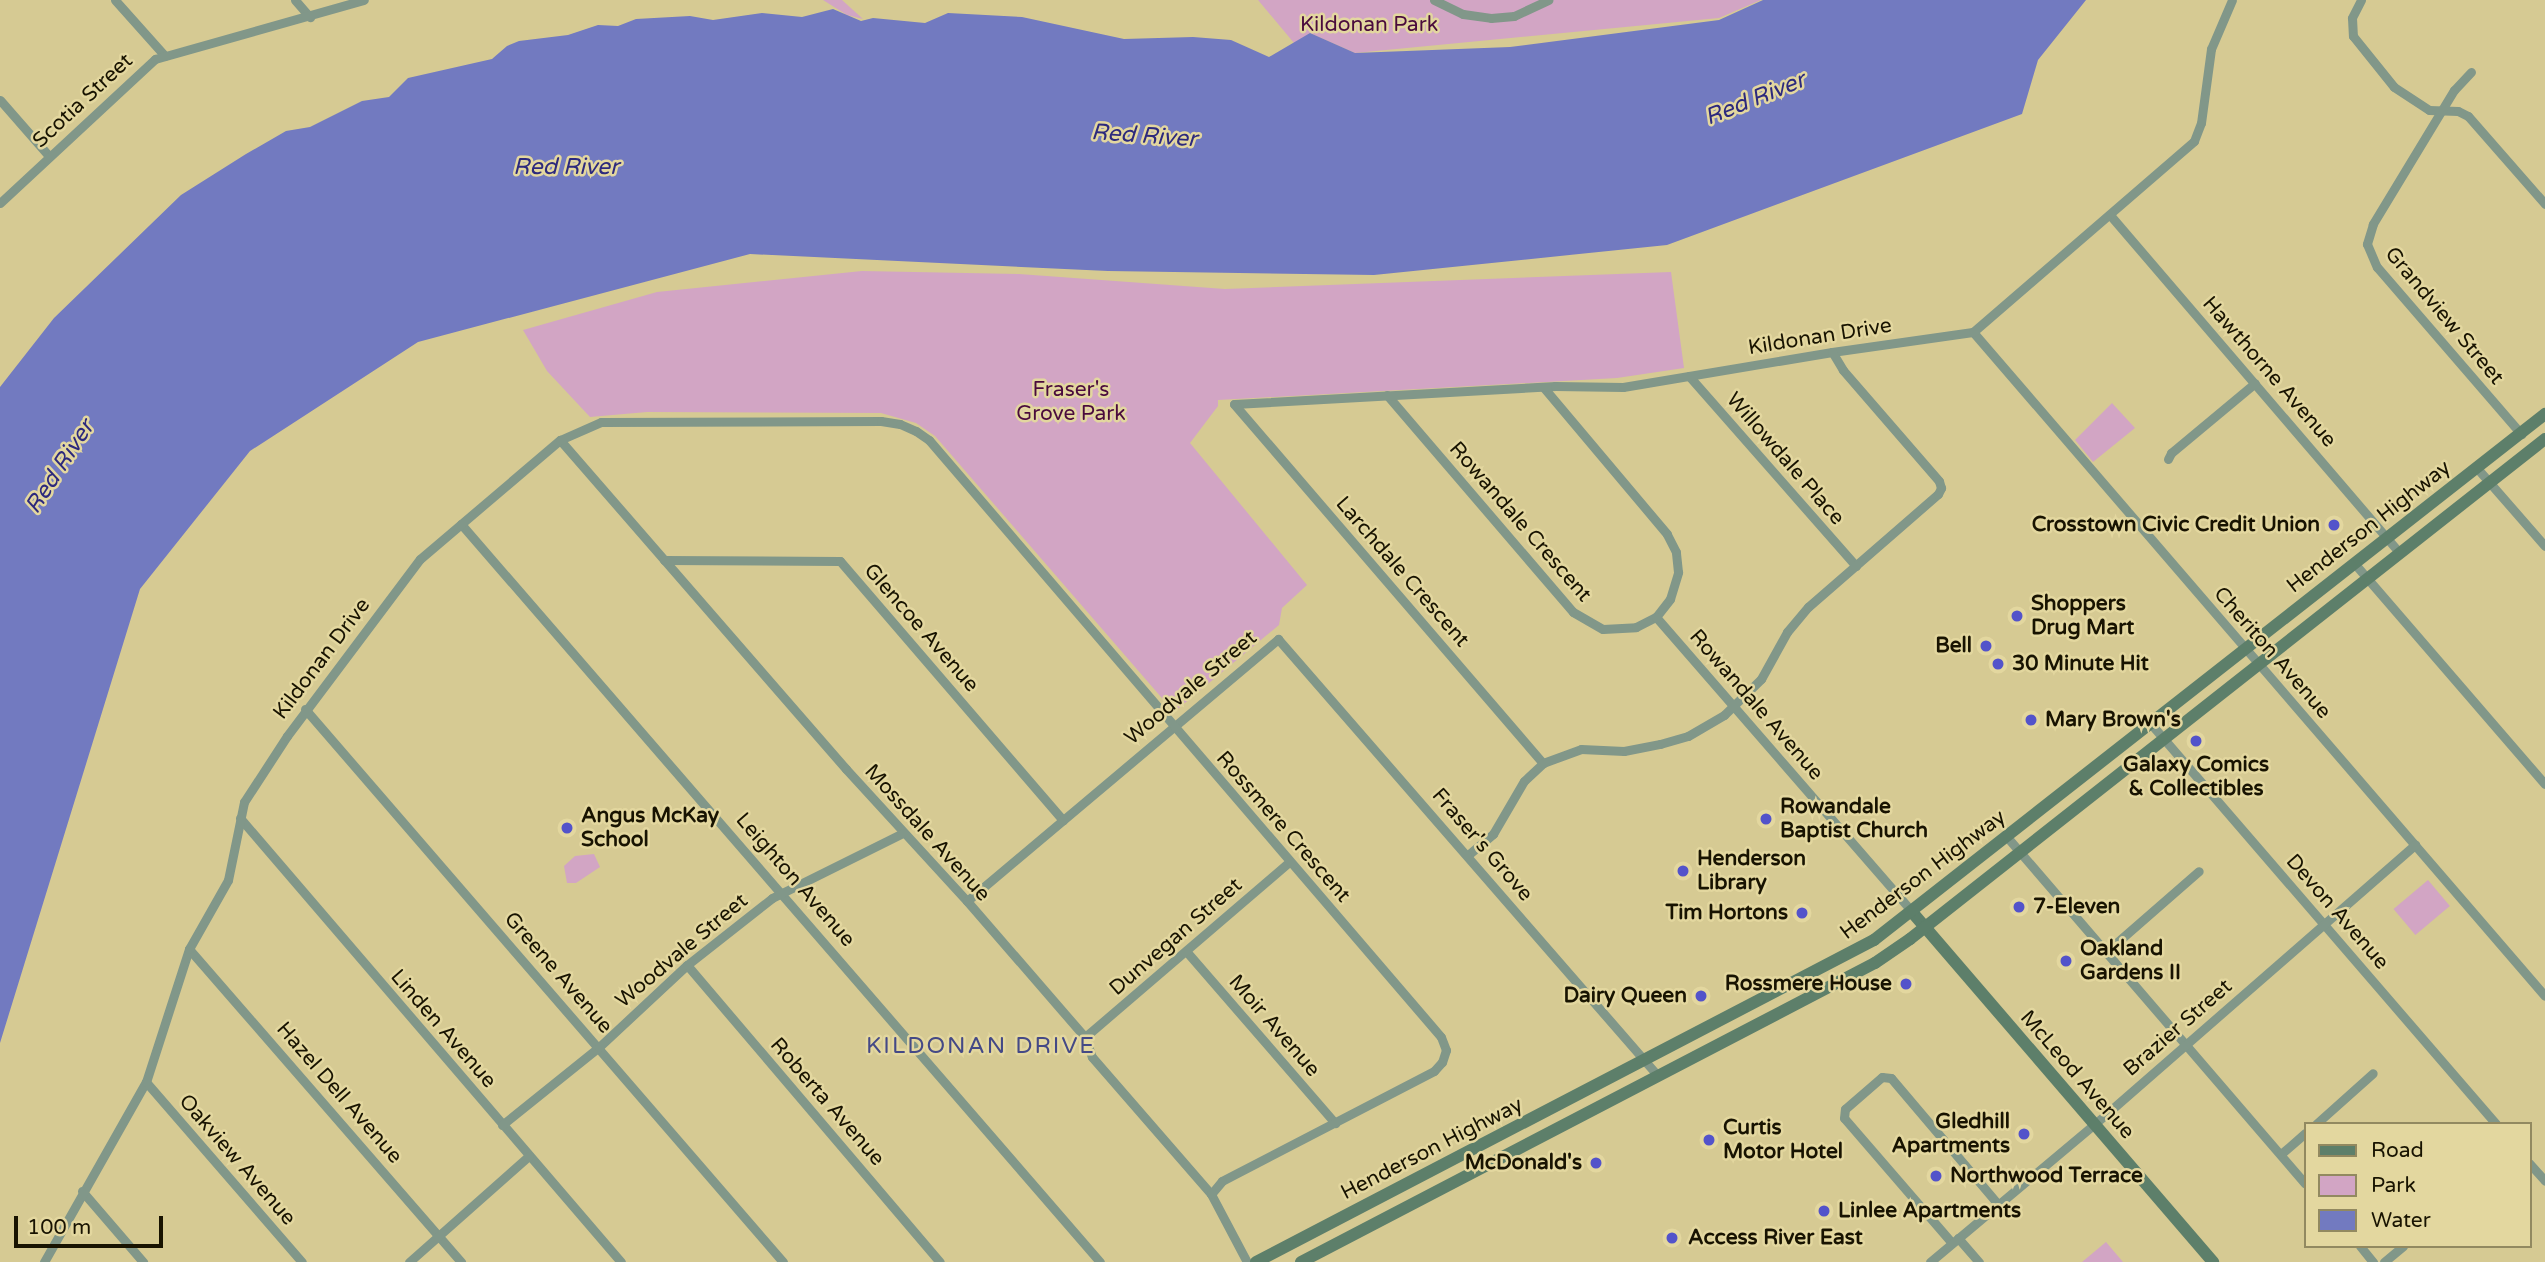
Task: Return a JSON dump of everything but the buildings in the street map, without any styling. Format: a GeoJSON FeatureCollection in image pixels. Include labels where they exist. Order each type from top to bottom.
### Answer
{"type":"FeatureCollection","features":[{"type":"Feature","properties":{"kind":"main road","name":"Henderson Highway"},"geometry":{"type":"LineString","coordinates":[[1256,1262],[1848,956],[1912,912],[2545,414]]}},
{"type":"Feature","properties":{"kind":"main road","name":"Henderson Highway"},"geometry":{"type":"LineString","coordinates":[[1301,1262],[1875,963],[2021,853],[2545,439]]}},
{"type":"Feature","properties":{"kind":"main road","name":"McLeod Avenue"},"geometry":{"type":"LineString","coordinates":[[1912,912],[2213,1262]]}},
{"type":"Feature","properties":{"kind":"main road"},"geometry":{"type":"LineString","coordinates":[[1796,982],[1797,1005]]}},
{"type":"Feature","properties":{"kind":"main road"},"geometry":{"type":"LineString","coordinates":[[1448,1162],[1459,1180]]}},
{"type":"Feature","properties":{"kind":"main road"},"geometry":{"type":"LineString","coordinates":[[1341,1218],[1351,1236]]}},
{"type":"Feature","properties":{"kind":"street"},"geometry":{"type":"LineString","coordinates":[[116,0],[165,57]]}},
{"type":"Feature","properties":{"kind":"street"},"geometry":{"type":"LineString","coordinates":[[295,0],[310,17]]}},
{"type":"Feature","properties":{"kind":"street","name":"Scotia Street"},"geometry":{"type":"LineString","coordinates":[[0,203],[155,59],[364,0]]}},
{"type":"Feature","properties":{"kind":"street"},"geometry":{"type":"LineString","coordinates":[[1434,0],[1463,14],[1491,18],[1514,16],[1548,0]]}},
{"type":"Feature","properties":{"kind":"street"},"geometry":{"type":"LineString","coordinates":[[1973,332],[2186,150],[2197,135],[2211,49],[2232,0]]}},
{"type":"Feature","properties":{"kind":"street"},"geometry":{"type":"LineString","coordinates":[[2361,0],[2351,24],[2359,47],[2400,93],[2423,108],[2442,112],[2458,111],[2468,116],[2545,204]]}},
{"type":"Feature","properties":{"kind":"street","name":"Grandview Street"},"geometry":{"type":"LineString","coordinates":[[2471,72],[2454,90],[2372,224],[2368,251],[2377,267],[2521,434]]}},
{"type":"Feature","properties":{"kind":"street"},"geometry":{"type":"LineString","coordinates":[[0,100],[49,156]]}},
{"type":"Feature","properties":{"kind":"street","name":"Hawthorne Avenue"},"geometry":{"type":"LineString","coordinates":[[2110,215],[2400,553]]}},
{"type":"Feature","properties":{"kind":"street","name":"Kildonan Drive"},"geometry":{"type":"LineString","coordinates":[[1234,404],[1543,387],[1623,387],[1832,352],[1973,332]]}},
{"type":"Feature","properties":{"kind":"street","name":"Cheriton Avenue"},"geometry":{"type":"LineString","coordinates":[[1973,332],[2545,996]]}},
{"type":"Feature","properties":{"kind":"street"},"geometry":{"type":"LineString","coordinates":[[1468,855],[1493,834],[1524,781],[1543,763],[1581,749],[1624,751],[1688,736],[1735,705],[1761,679],[1797,619],[1938,494],[1941,488],[1938,481],[1843,370],[1832,352]]}},
{"type":"Feature","properties":{"kind":"street","name":"Willowdale Place"},"geometry":{"type":"LineString","coordinates":[[1689,376],[1856,566]]}},
{"type":"Feature","properties":{"kind":"street"},"geometry":{"type":"LineString","coordinates":[[2168,459],[2171,453],[2255,383]]}},
{"type":"Feature","properties":{"kind":"street"},"geometry":{"type":"LineString","coordinates":[[1543,387],[1672,544],[1678,560],[1676,584],[1670,599],[1656,617]]}},
{"type":"Feature","properties":{"kind":"street","name":"Rowandale Crescent"},"geometry":{"type":"LineString","coordinates":[[1387,395],[1580,618],[1596,627],[1616,631],[1636,628],[1656,617]]}},
{"type":"Feature","properties":{"kind":"street","name":"Larchdale Crescent"},"geometry":{"type":"LineString","coordinates":[[1234,404],[1543,763]]}},
{"type":"Feature","properties":{"kind":"street","name":"Kildonan Drive"},"geometry":{"type":"LineString","coordinates":[[44,1262],[146,1082],[188,949],[228,880],[244,802],[305,709],[420,559],[560,440],[601,422],[881,421],[900,424]]}},
{"type":"Feature","properties":{"kind":"street","name":"Rossmere Crescent"},"geometry":{"type":"LineString","coordinates":[[900,424],[929,440],[1441,1037],[1446,1050],[1442,1062],[1434,1071],[1222,1181],[1211,1194]]}},
{"type":"Feature","properties":{"kind":"street","name":"Mossdale Avenue"},"geometry":{"type":"LineString","coordinates":[[560,440],[1085,1037],[1092,1057],[1211,1194],[1247,1262]]}},
{"type":"Feature","properties":{"kind":"street"},"geometry":{"type":"LineString","coordinates":[[2476,467],[2545,546]]}},
{"type":"Feature","properties":{"kind":"street","name":"Leighton Avenue"},"geometry":{"type":"LineString","coordinates":[[461,524],[1100,1262]]}},
{"type":"Feature","properties":{"kind":"street","name":"Glencoe Avenue"},"geometry":{"type":"LineString","coordinates":[[664,560],[840,561],[1063,820]]}},
{"type":"Feature","properties":{"kind":"street"},"geometry":{"type":"LineString","coordinates":[[2354,563],[2545,784]]}},
{"type":"Feature","properties":{"kind":"street","name":"Rowandale Avenue"},"geometry":{"type":"LineString","coordinates":[[1656,617],[1912,912]]}},
{"type":"Feature","properties":{"kind":"street","name":"Woodvale Street"},"geometry":{"type":"LineString","coordinates":[[967,901],[1278,639]]}},
{"type":"Feature","properties":{"kind":"street","name":"Fraser's Grove"},"geometry":{"type":"LineString","coordinates":[[1278,639],[1658,1076]]}},
{"type":"Feature","properties":{"kind":"street","name":"Greene Avenue"},"geometry":{"type":"LineString","coordinates":[[305,709],[783,1262]]}},
{"type":"Feature","properties":{"kind":"street","name":"Devon Avenue"},"geometry":{"type":"LineString","coordinates":[[2151,724],[2494,1122]]}},
{"type":"Feature","properties":{"kind":"street","name":"Linden Avenue"},"geometry":{"type":"LineString","coordinates":[[240,817],[621,1262]]}},
{"type":"Feature","properties":{"kind":"street","name":"Woodvale Street"},"geometry":{"type":"LineString","coordinates":[[502,1125],[599,1047],[687,965],[783,893],[903,833]]}},
{"type":"Feature","properties":{"kind":"street"},"geometry":{"type":"LineString","coordinates":[[2007,837],[2304,1182]]}},
{"type":"Feature","properties":{"kind":"street","name":"Brazier Street"},"geometry":{"type":"LineString","coordinates":[[1930,1262],[2186,1045],[2415,845]]}},
{"type":"Feature","properties":{"kind":"street","name":"Dunvegan Street"},"geometry":{"type":"LineString","coordinates":[[1085,1037],[1289,862]]}},
{"type":"Feature","properties":{"kind":"street"},"geometry":{"type":"LineString","coordinates":[[2106,952],[2199,871]]}},
{"type":"Feature","properties":{"kind":"street","name":"Hazel Dell Avenue"},"geometry":{"type":"LineString","coordinates":[[188,949],[461,1262]]}},
{"type":"Feature","properties":{"kind":"street","name":"Moir Avenue"},"geometry":{"type":"LineString","coordinates":[[1186,951],[1335,1124]]}},
{"type":"Feature","properties":{"kind":"street","name":"Roberta Avenue"},"geometry":{"type":"LineString","coordinates":[[687,965],[940,1262]]}},
{"type":"Feature","properties":{"kind":"street"},"geometry":{"type":"LineString","coordinates":[[2318,1122],[2373,1073]]}},
{"type":"Feature","properties":{"kind":"street"},"geometry":{"type":"LineString","coordinates":[[1979,1262],[1955,1240],[1844,1118],[1844,1109],[1882,1077],[1891,1078],[1998,1204]]}},
{"type":"Feature","properties":{"kind":"street","name":"Oakview Avenue"},"geometry":{"type":"LineString","coordinates":[[146,1082],[302,1262]]}},
{"type":"Feature","properties":{"kind":"street"},"geometry":{"type":"LineString","coordinates":[[2281,1154],[2304,1134]]}},
{"type":"Feature","properties":{"kind":"street"},"geometry":{"type":"LineString","coordinates":[[409,1262],[529,1156]]}},
{"type":"Feature","properties":{"kind":"street"},"geometry":{"type":"LineString","coordinates":[[2531,1165],[2545,1181]]}},
{"type":"Feature","properties":{"kind":"street"},"geometry":{"type":"LineString","coordinates":[[82,1191],[143,1262]]}},
{"type":"Feature","properties":{"kind":"street"},"geometry":{"type":"LineString","coordinates":[[2362,1248],[2373,1262]]}},
{"type":"Feature","properties":{"kind":"street"},"geometry":{"type":"LineString","coordinates":[[2384,1262],[2401,1248]]}},
{"type":"Feature","properties":{"kind":"green space"},"geometry":{"type":"Polygon","coordinates":[[[823,0],[842,0],[863,19],[847,15],[823,0]]]}},
{"type":"Feature","properties":{"kind":"green space","name":"Kildonan Park"},"geometry":{"type":"Polygon","coordinates":[[[1258,0],[1761,0],[1719,18],[1355,53],[1310,33],[1294,43],[1258,0]]]}},
{"type":"Feature","properties":{"kind":"green space","name":"Fraser's Grove Park"},"geometry":{"type":"Polygon","coordinates":[[[862,271],[1019,274],[1225,289],[1671,272],[1684,368],[1617,378],[1218,400],[1218,406],[1190,443],[1307,585],[1282,608],[1279,625],[1174,712],[935,436],[916,423],[881,413],[647,412],[590,417],[547,371],[523,330],[657,292],[862,271]]]}},
{"type":"Feature","properties":{"kind":"green space"},"geometry":{"type":"Polygon","coordinates":[[[2112,403],[2135,428],[2093,462],[2075,440],[2112,403]]]}},
{"type":"Feature","properties":{"kind":"green space"},"geometry":{"type":"Polygon","coordinates":[[[594,854],[600,867],[576,883],[567,883],[564,866],[575,856],[594,854]]]}},
{"type":"Feature","properties":{"kind":"green space"},"geometry":{"type":"Polygon","coordinates":[[[2428,880],[2450,906],[2415,935],[2394,909],[2428,880]]]}},
{"type":"Feature","properties":{"kind":"green space"},"geometry":{"type":"Polygon","coordinates":[[[2106,1242],[2123,1262],[2082,1262],[2106,1242]]]}},
{"type":"Feature","properties":{"kind":"water","name":"Red River"},"geometry":{"type":"Polygon","coordinates":[[[1763,0],[2086,0],[2038,60],[2022,114],[1667,245],[1374,275],[1108,271],[750,254],[418,342],[250,451],[140,589],[0,1043],[0,387],[54,318],[181,195],[246,154],[286,131],[310,127],[362,101],[389,97],[408,78],[492,59],[507,46],[519,41],[568,35],[598,25],[618,26],[636,19],[690,16],[713,20],[762,13],[802,17],[833,9],[861,21],[873,18],[925,23],[948,13],[1022,17],[1124,39],[1193,37],[1231,40],[1269,57],[1310,33],[1355,53],[1510,47],[1719,20],[1763,0]]]}},
{"type":"Feature","properties":{"kind":"place","name":"Crosstown Civic Credit Union"},"geometry":{"type":"Point","coordinates":[2334,525]}},
{"type":"Feature","properties":{"kind":"place","name":"Shoppers Drug Mart"},"geometry":{"type":"Point","coordinates":[2017,616]}},
{"type":"Feature","properties":{"kind":"place","name":"Bell"},"geometry":{"type":"Point","coordinates":[1986,646]}},
{"type":"Feature","properties":{"kind":"place","name":"30 Minute Hit"},"geometry":{"type":"Point","coordinates":[1998,664]}},
{"type":"Feature","properties":{"kind":"place","name":"Mary Brown's"},"geometry":{"type":"Point","coordinates":[2031,720]}},
{"type":"Feature","properties":{"kind":"place","name":"Galaxy Comics & Collectibles"},"geometry":{"type":"Point","coordinates":[2196,741]}},
{"type":"Feature","properties":{"kind":"place","name":"Rowandale Baptist Church"},"geometry":{"type":"Point","coordinates":[1766,819]}},
{"type":"Feature","properties":{"kind":"place","name":"Angus McKay School"},"geometry":{"type":"Point","coordinates":[567,828]}},
{"type":"Feature","properties":{"kind":"place","name":"Henderson Library"},"geometry":{"type":"Point","coordinates":[1683,871]}},
{"type":"Feature","properties":{"kind":"place","name":"7-Eleven"},"geometry":{"type":"Point","coordinates":[2019,907]}},
{"type":"Feature","properties":{"kind":"place","name":"Tim Hortons"},"geometry":{"type":"Point","coordinates":[1802,913]}},
{"type":"Feature","properties":{"kind":"place","name":"Oakland Gardens II"},"geometry":{"type":"Point","coordinates":[2066,961]}},
{"type":"Feature","properties":{"kind":"place","name":"Rossmere House"},"geometry":{"type":"Point","coordinates":[1906,984]}},
{"type":"Feature","properties":{"kind":"place","name":"Dairy Queen"},"geometry":{"type":"Point","coordinates":[1701,996]}},
{"type":"Feature","properties":{"kind":"place","name":"Gledhill Apartments"},"geometry":{"type":"Point","coordinates":[2024,1134]}},
{"type":"Feature","properties":{"kind":"place","name":"Curtis Motor Hotel"},"geometry":{"type":"Point","coordinates":[1709,1140]}},
{"type":"Feature","properties":{"kind":"place","name":"McDonald's"},"geometry":{"type":"Point","coordinates":[1596,1163]}},
{"type":"Feature","properties":{"kind":"place","name":"Northwood Terrace"},"geometry":{"type":"Point","coordinates":[1936,1176]}},
{"type":"Feature","properties":{"kind":"place","name":"Linlee Apartments"},"geometry":{"type":"Point","coordinates":[1824,1211]}},
{"type":"Feature","properties":{"kind":"place","name":"Access River East"},"geometry":{"type":"Point","coordinates":[1672,1238]}},
{"type":"Feature","properties":{"kind":"district","name":"KILDONAN DRIVE"},"geometry":{"type":"Point","coordinates":[981,1046]}}]}
